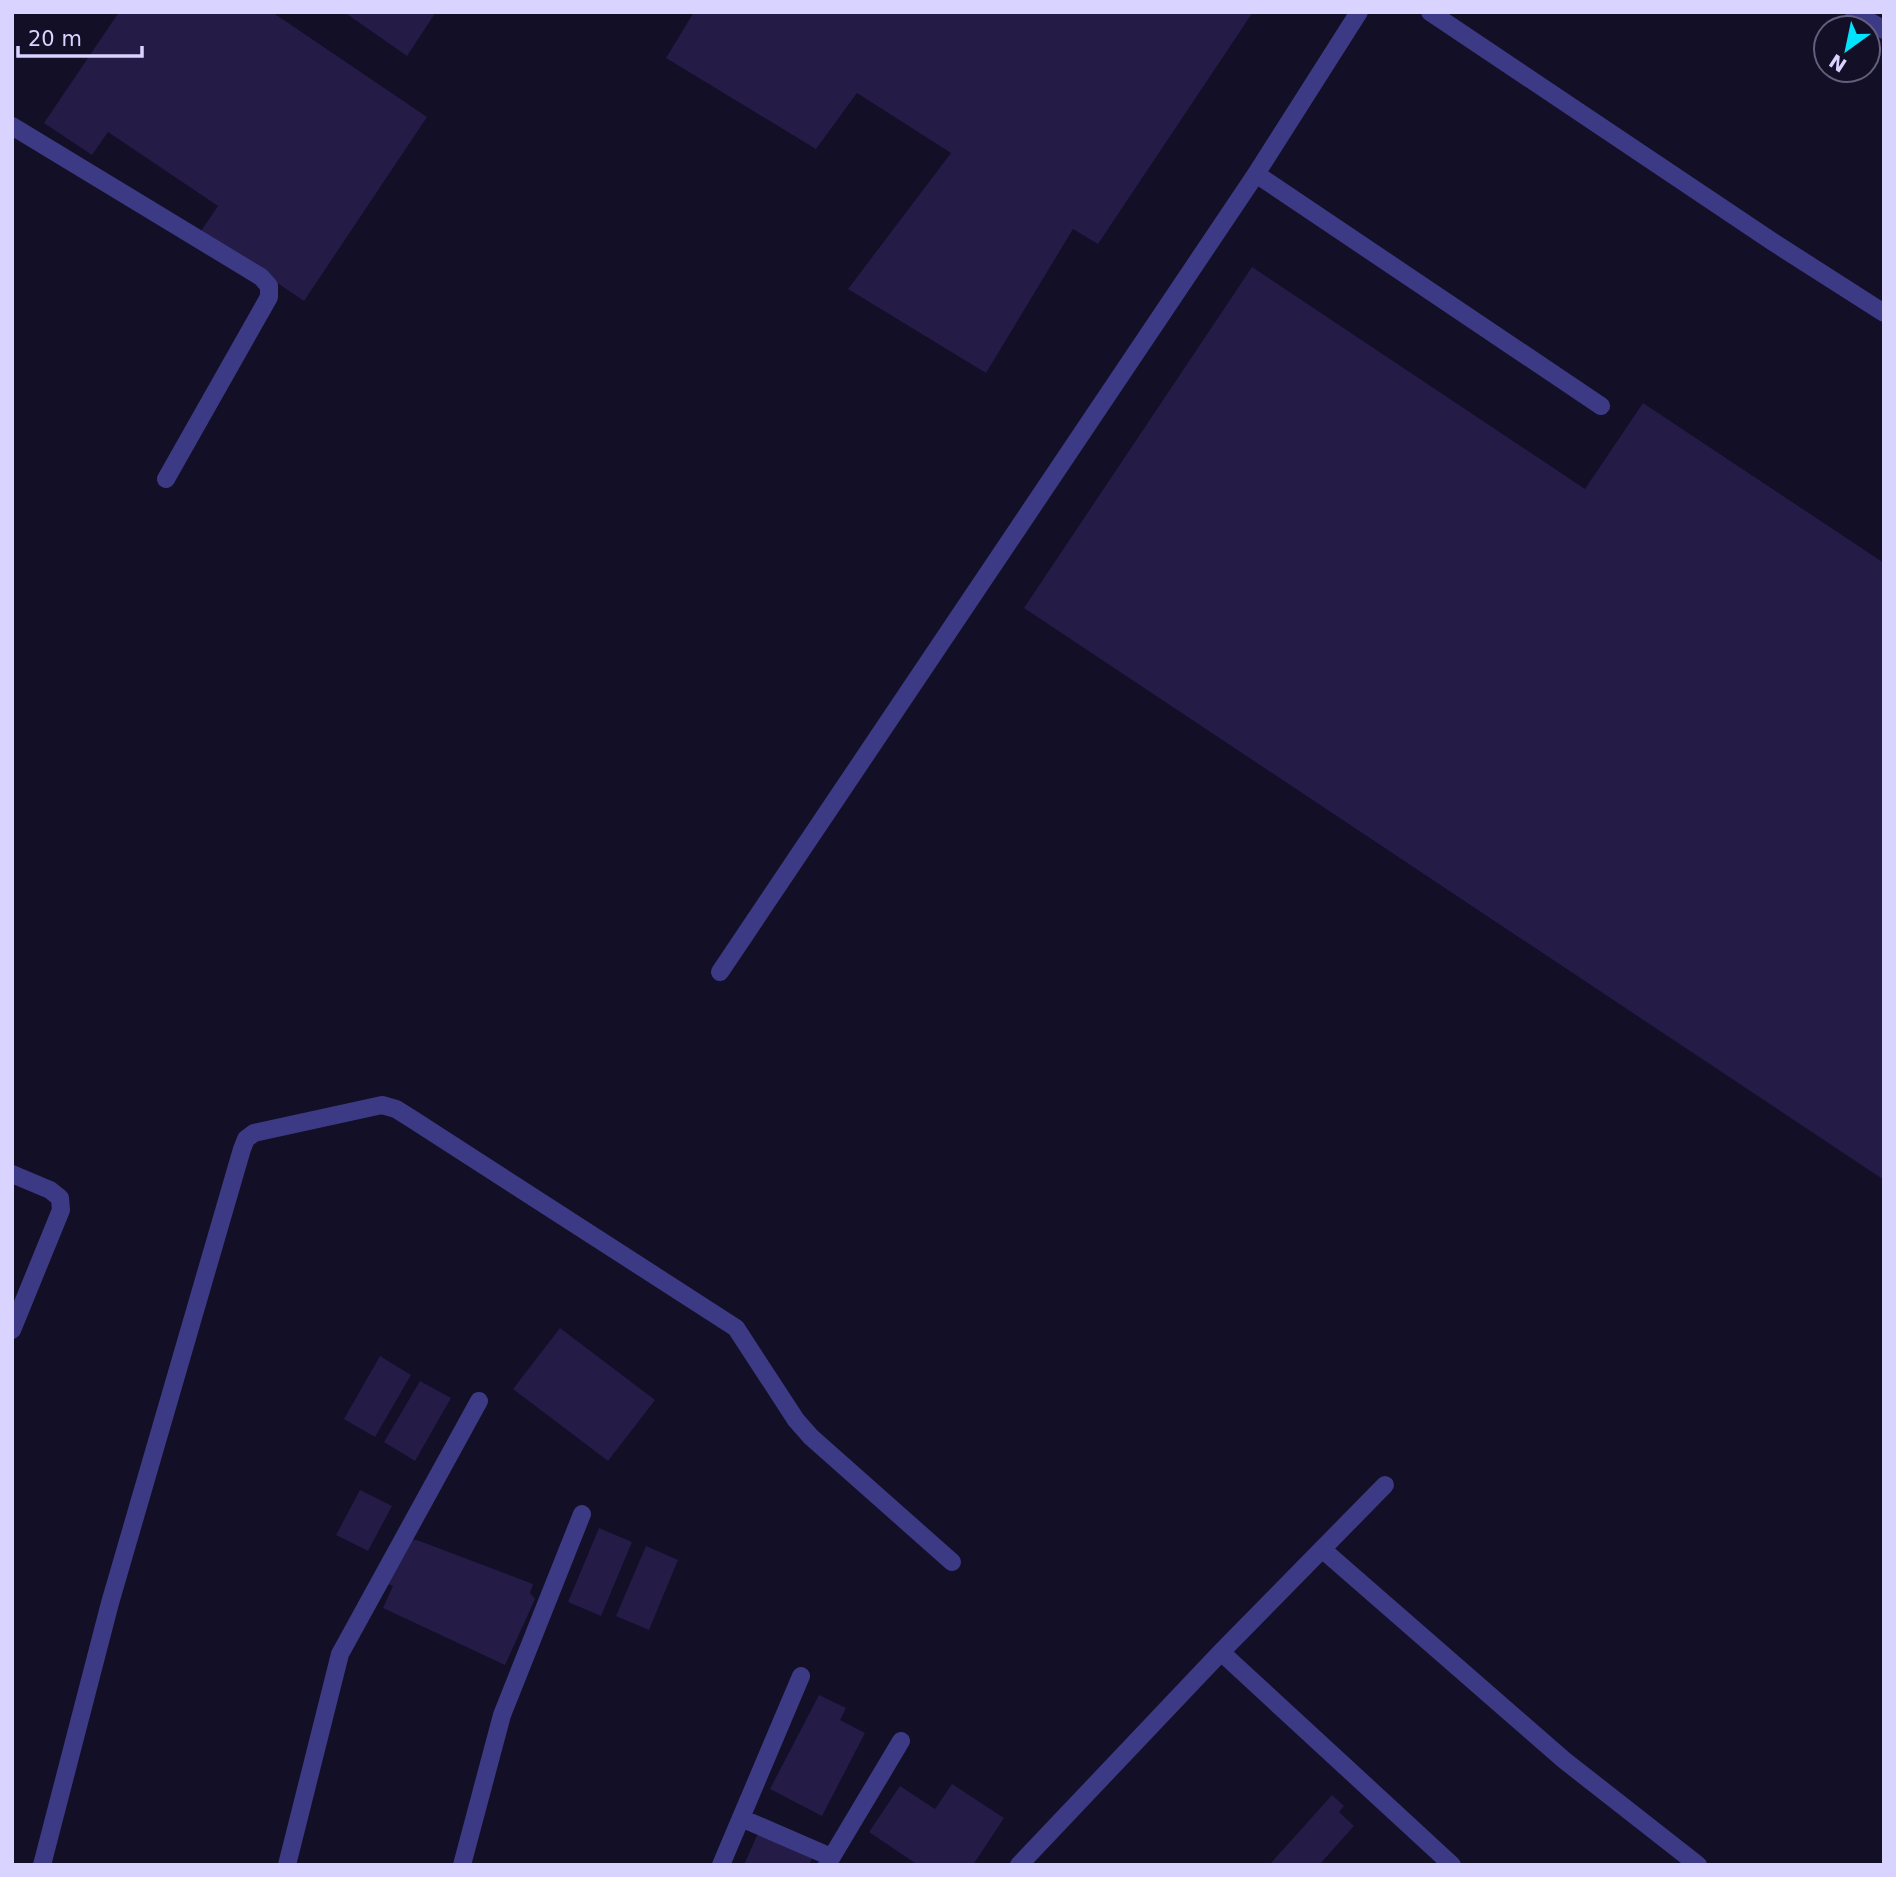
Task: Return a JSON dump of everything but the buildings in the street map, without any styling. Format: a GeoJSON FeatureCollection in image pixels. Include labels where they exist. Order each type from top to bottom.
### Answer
{"type":"FeatureCollection","features":[{"type":"Feature","properties":{"kind":"street"},"geometry":{"type":"LineString","coordinates":[[720,972],[1256,174],[1360,12]]}},
{"type":"Feature","properties":{"kind":"street"},"geometry":{"type":"LineString","coordinates":[[1430,12],[1773,242],[1884,313]]}},
{"type":"Feature","properties":{"kind":"street"},"geometry":{"type":"LineString","coordinates":[[1854,12],[1884,30]]}},
{"type":"Feature","properties":{"kind":"street"},"geometry":{"type":"LineString","coordinates":[[12,126],[261,277],[269,286],[269,297],[166,479]]}},
{"type":"Feature","properties":{"kind":"street"},"geometry":{"type":"LineString","coordinates":[[1256,174],[1601,406]]}},
{"type":"Feature","properties":{"kind":"street"},"geometry":{"type":"LineString","coordinates":[[42,1865],[110,1603],[242,1149],[246,1139],[254,1133],[382,1105],[412,1119],[736,1328],[796,1420],[811,1437],[952,1562]]}},
{"type":"Feature","properties":{"kind":"street"},"geometry":{"type":"LineString","coordinates":[[12,1174],[60,1198],[61,1210],[12,1330]]}},
{"type":"Feature","properties":{"kind":"street"},"geometry":{"type":"LineString","coordinates":[[287,1865],[340,1654],[479,1401]]}},
{"type":"Feature","properties":{"kind":"street"},"geometry":{"type":"LineString","coordinates":[[1019,1865],[1221,1651],[1385,1485]]}},
{"type":"Feature","properties":{"kind":"street"},"geometry":{"type":"LineString","coordinates":[[461,1865],[502,1715],[582,1514]]}},
{"type":"Feature","properties":{"kind":"street"},"geometry":{"type":"LineString","coordinates":[[1322,1549],[1564,1760],[1698,1865]]}},
{"type":"Feature","properties":{"kind":"street"},"geometry":{"type":"LineString","coordinates":[[1221,1651],[1452,1865]]}},
{"type":"Feature","properties":{"kind":"street"},"geometry":{"type":"LineString","coordinates":[[721,1865],[801,1676]]}},
{"type":"Feature","properties":{"kind":"street"},"geometry":{"type":"LineString","coordinates":[[741,1818],[829,1861],[901,1741]]}}]}
